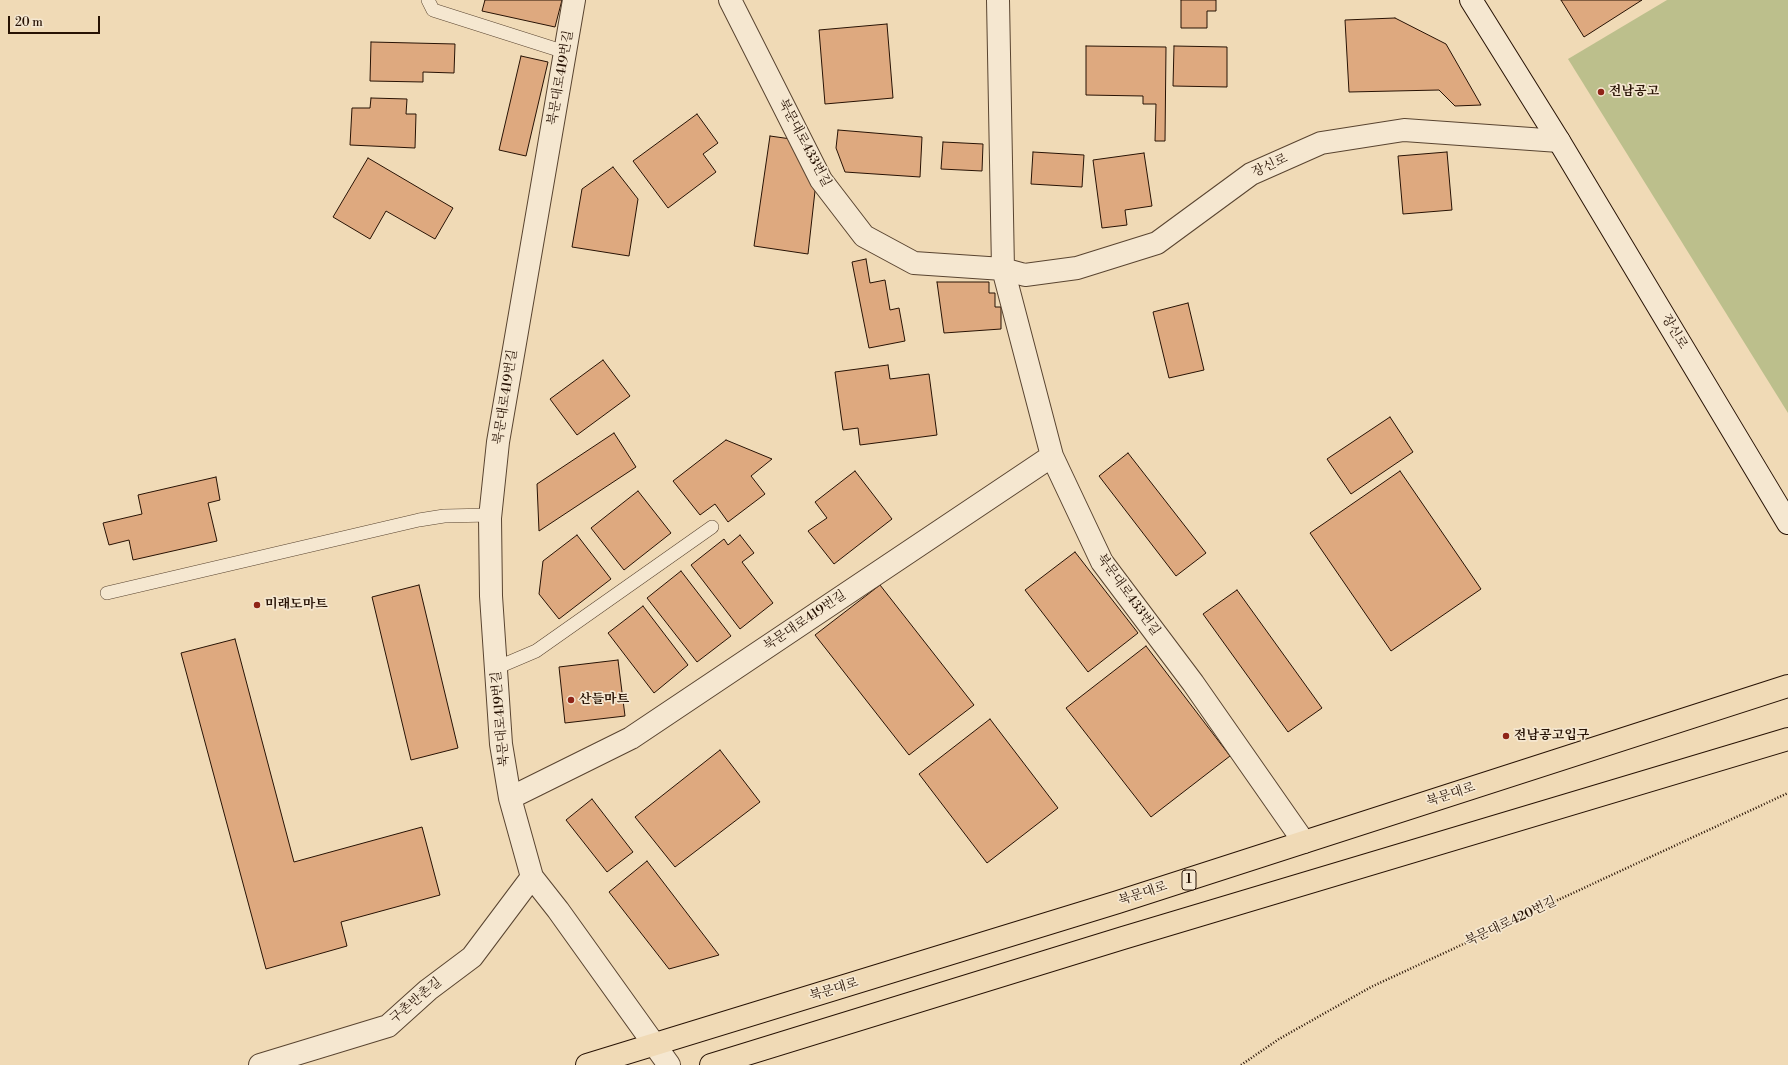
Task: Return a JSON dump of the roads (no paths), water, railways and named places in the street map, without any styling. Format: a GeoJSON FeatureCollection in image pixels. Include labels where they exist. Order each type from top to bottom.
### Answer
{"type":"FeatureCollection","features":[{"type":"Feature","properties":{"kind":"main road","name":"북문대로"},"geometry":{"type":"LineString","coordinates":[[587,1065],[654,1046],[1118,902],[1788,686]]}},
{"type":"Feature","properties":{"kind":"main road"},"geometry":{"type":"LineString","coordinates":[[711,1065],[1131,936],[1788,739]]}},
{"type":"Feature","properties":{"kind":"street","name":"북문대로419번길"},"geometry":{"type":"LineString","coordinates":[[574,0],[498,442],[491,515],[491,596],[501,744],[510,798],[532,877],[558,910],[654,1046]]}},
{"type":"Feature","properties":{"kind":"street","name":"북문대로433번길"},"geometry":{"type":"LineString","coordinates":[[730,0],[821,180],[864,236],[914,263],[1003,269]]}},
{"type":"Feature","properties":{"kind":"street","name":"북문대로433번길"},"geometry":{"type":"LineString","coordinates":[[998,0],[1003,269],[1052,456],[1102,562],[1193,683],[1304,842]]}},
{"type":"Feature","properties":{"kind":"street","name":"장신로"},"geometry":{"type":"LineString","coordinates":[[1475,3],[1788,523]]}},
{"type":"Feature","properties":{"kind":"street","name":"장신로"},"geometry":{"type":"LineString","coordinates":[[1003,269],[1025,275],[1077,268],[1157,243],[1251,174],[1321,143],[1404,130],[1559,141]]}},
{"type":"Feature","properties":{"kind":"street","name":"북문대로419번길"},"geometry":{"type":"LineString","coordinates":[[510,798],[631,738],[1052,456]]}},
{"type":"Feature","properties":{"kind":"street","name":"구촌반촌길"},"geometry":{"type":"LineString","coordinates":[[260,1065],[388,1026],[428,990],[472,956],[532,877]]}},
{"type":"Feature","properties":{"kind":"street"},"geometry":{"type":"LineString","coordinates":[[654,1046],[669,1065]]}},
{"type":"Feature","properties":{"kind":"lane"},"geometry":{"type":"LineString","coordinates":[[428,0],[433,10],[565,52]]}},
{"type":"Feature","properties":{"kind":"lane"},"geometry":{"type":"LineString","coordinates":[[107,593],[419,520],[444,516],[491,515]]}},
{"type":"Feature","properties":{"kind":"lane"},"geometry":{"type":"LineString","coordinates":[[496,668],[536,651],[712,527]]}},
{"type":"Feature","properties":{"kind":"place","name":"전남공고"},"geometry":{"type":"Point","coordinates":[1601,92]}},
{"type":"Feature","properties":{"kind":"place","name":"미래도마트"},"geometry":{"type":"Point","coordinates":[257,605]}},
{"type":"Feature","properties":{"kind":"place","name":"산들마트"},"geometry":{"type":"Point","coordinates":[571,700]}},
{"type":"Feature","properties":{"kind":"place","name":"전남공고입구"},"geometry":{"type":"Point","coordinates":[1506,736]}}]}
